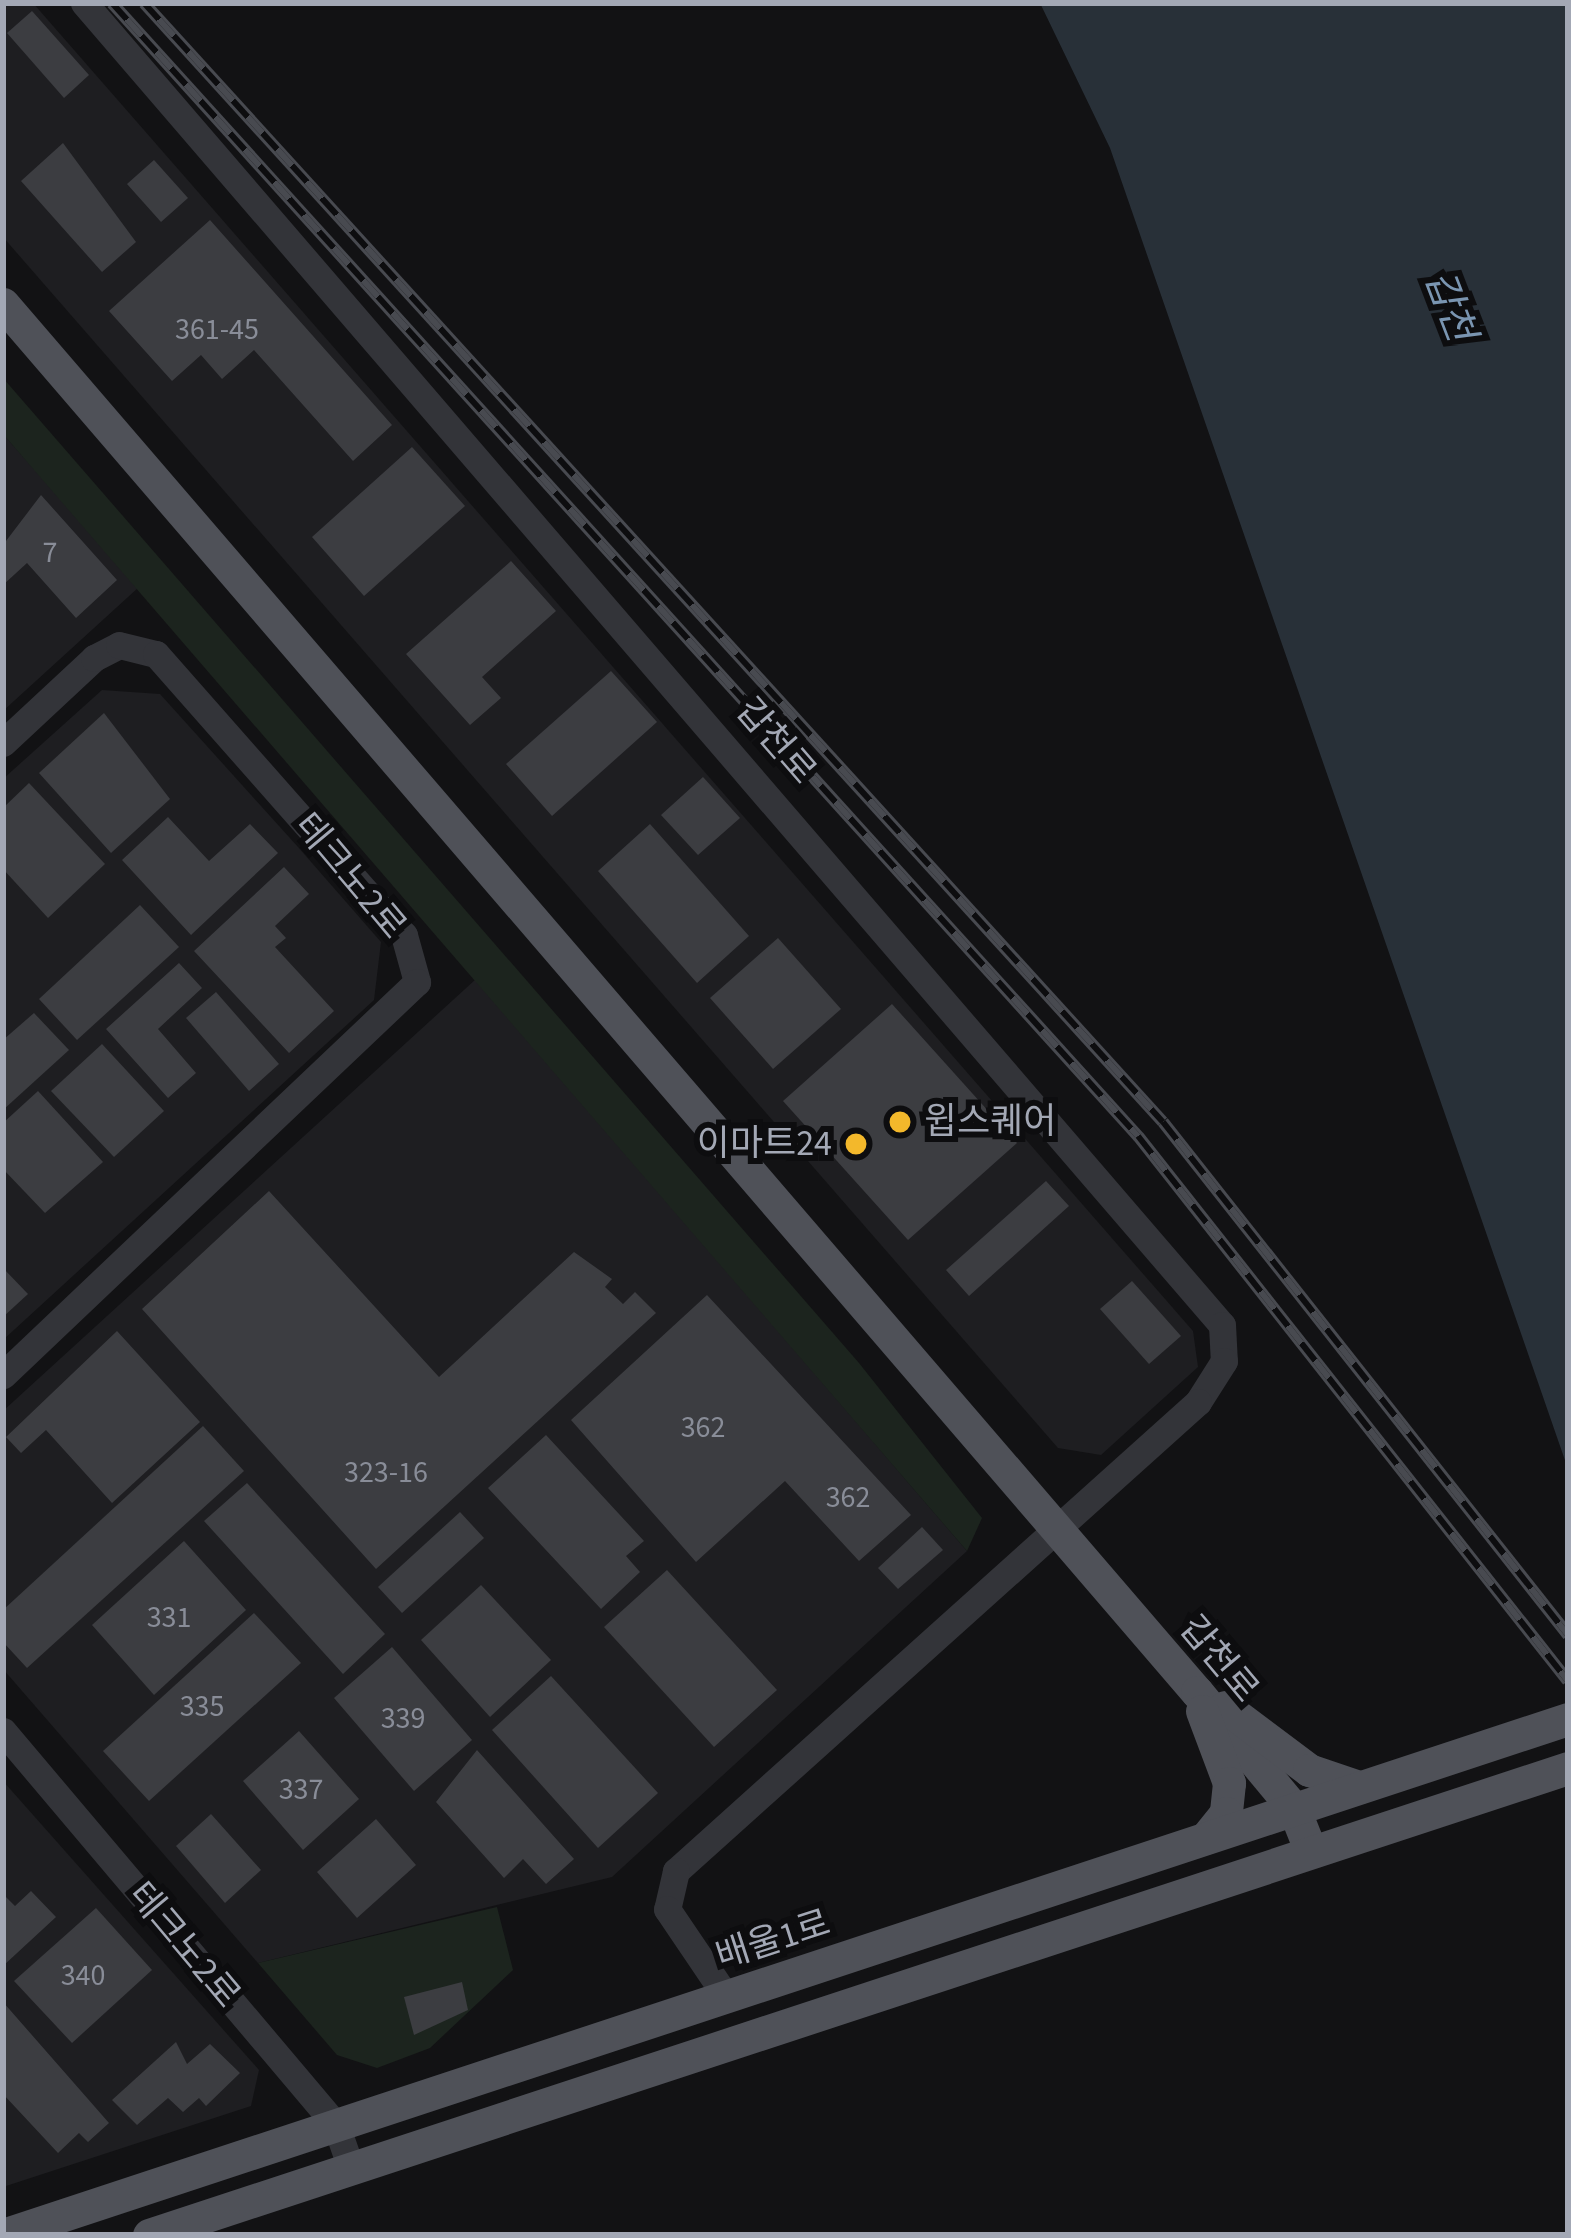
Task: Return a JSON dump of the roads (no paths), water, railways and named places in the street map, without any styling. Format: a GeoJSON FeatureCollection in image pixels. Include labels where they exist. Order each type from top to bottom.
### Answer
{"type":"FeatureCollection","features":[{"type":"Feature","properties":{"kind":"main road","name":"갑천로"},"geometry":{"type":"LineString","coordinates":[[3,304],[1197,1692],[1294,1809],[1311,1852]]}},
{"type":"Feature","properties":{"kind":"main road"},"geometry":{"type":"LineString","coordinates":[[1197,1692],[1309,1770],[1359,1787]]}},
{"type":"Feature","properties":{"kind":"main road"},"geometry":{"type":"LineString","coordinates":[[1197,1692],[1229,1783],[1226,1814],[1206,1838]]}},
{"type":"Feature","properties":{"kind":"main road","name":"배울1로"},"geometry":{"type":"LineString","coordinates":[[3,2234],[1568,1719]]}},
{"type":"Feature","properties":{"kind":"main road"},"geometry":{"type":"LineString","coordinates":[[148,2235],[1568,1768]]}},
{"type":"Feature","properties":{"kind":"street","name":"갑천로"},"geometry":{"type":"LineString","coordinates":[[84,3],[1215,1307],[1227,1345],[1214,1383],[1054,1526]]}},
{"type":"Feature","properties":{"kind":"street","name":"테크노2로"},"geometry":{"type":"LineString","coordinates":[[3,743],[94,658],[119,645],[156,654],[404,935],[417,982],[3,1375]]}},
{"type":"Feature","properties":{"kind":"street"},"geometry":{"type":"LineString","coordinates":[[726,1996],[667,1909],[676,1871],[1054,1526]]}},
{"type":"Feature","properties":{"kind":"street","name":"테크노2로"},"geometry":{"type":"LineString","coordinates":[[3,1731],[336,2125],[351,2168]]}},
{"type":"Feature","properties":{"kind":"water","name":"갑천"},"geometry":{"type":"Polygon","coordinates":[[[1040,3],[1568,3],[1568,1469],[1110,148],[1040,3]]]}},
{"type":"Feature","properties":{"kind":"railway"},"geometry":{"type":"LineString","coordinates":[[112,3],[1138,1136],[1568,1681]]}},
{"type":"Feature","properties":{"kind":"railway"},"geometry":{"type":"LineString","coordinates":[[144,3],[1163,1122],[1568,1635]]}},
{"type":"Feature","properties":{"kind":"place","name":"윕스퀘어"},"geometry":{"type":"Point","coordinates":[900,1122]}},
{"type":"Feature","properties":{"kind":"place","name":"이마트24"},"geometry":{"type":"Point","coordinates":[856,1144]}}]}
